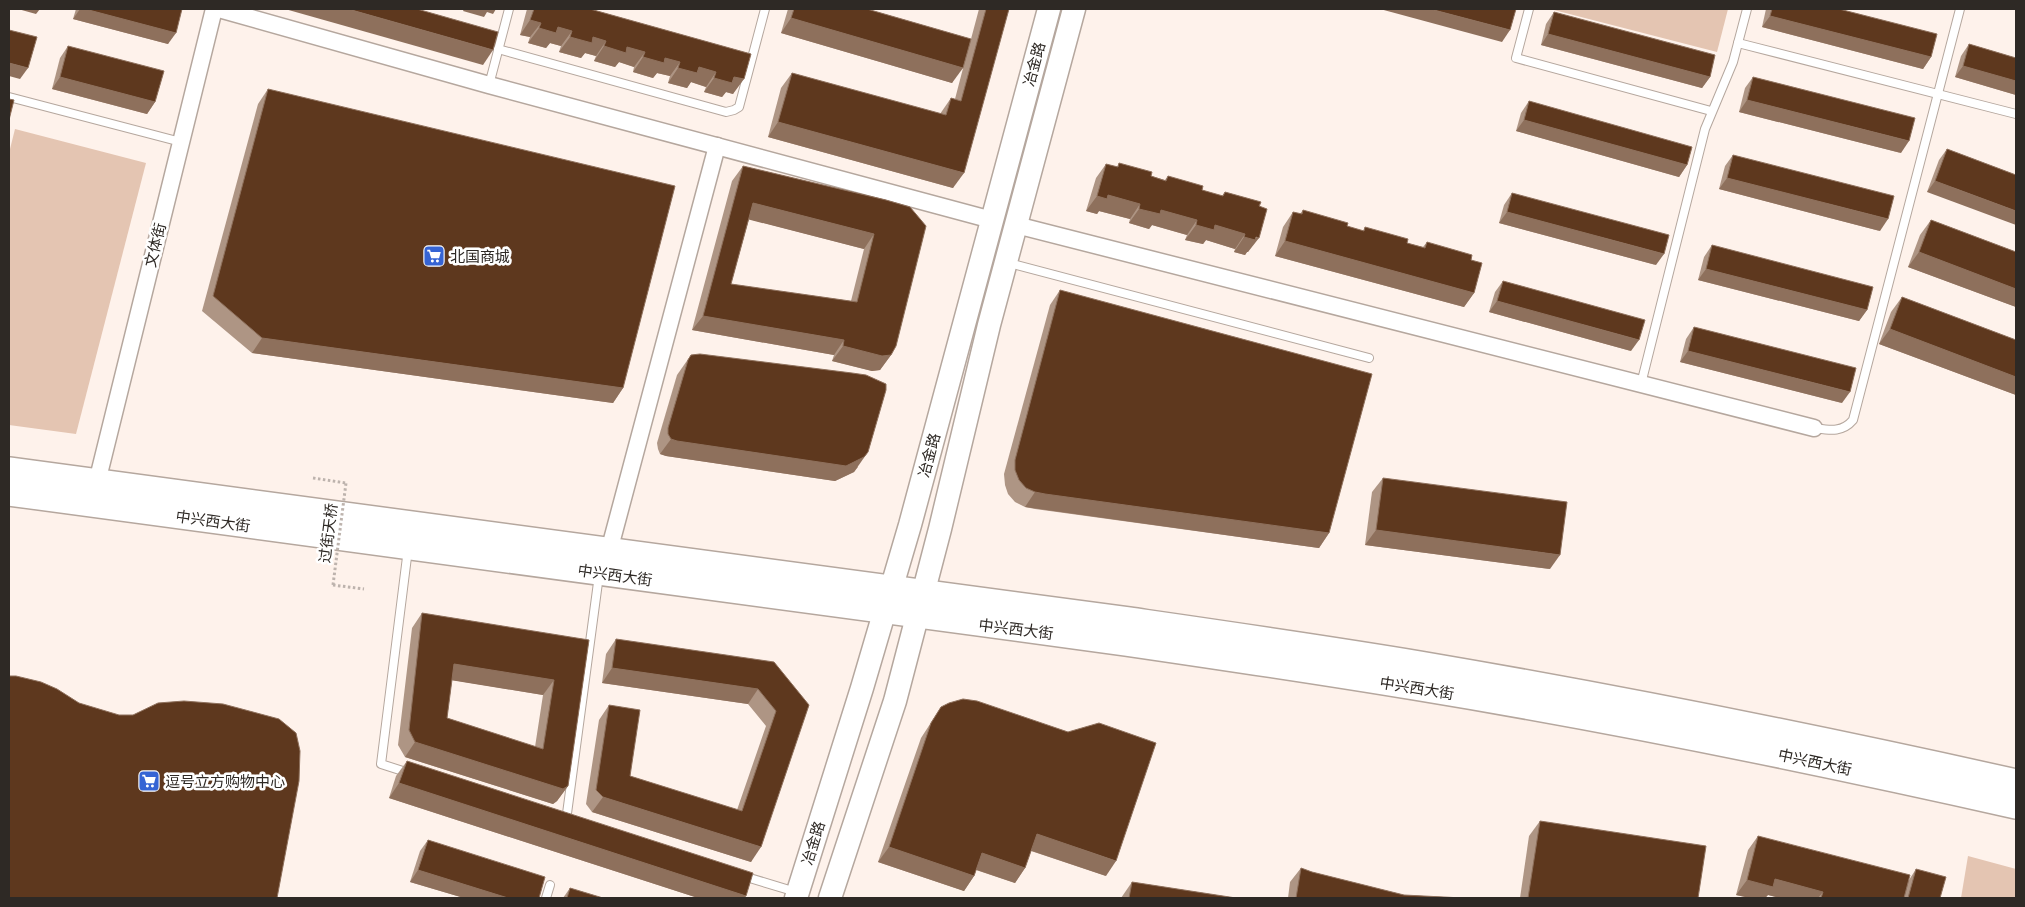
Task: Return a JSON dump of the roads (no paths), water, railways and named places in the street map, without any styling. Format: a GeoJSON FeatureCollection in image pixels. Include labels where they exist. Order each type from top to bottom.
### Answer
{"type":"FeatureCollection","features":[{"type":"Feature","properties":{"kind":"main road","name":"中兴西大街"},"geometry":{"type":"LineString","coordinates":[[9,470],[609,551],[1145,646],[1315,671],[1496,701],[1741,746],[2016,806]]}},
{"type":"Feature","properties":{"kind":"main road","name":"中兴西大街"},"geometry":{"type":"LineString","coordinates":[[9,494],[600,573],[888,600]]}},
{"type":"Feature","properties":{"kind":"main road","name":"中兴西大街"},"geometry":{"type":"LineString","coordinates":[[920,605],[1129,620],[1437,667],[1745,724],[2016,782]]}},
{"type":"Feature","properties":{"kind":"street","name":"文体街"},"geometry":{"type":"LineString","coordinates":[[97,482],[214,9]]}},
{"type":"Feature","properties":{"kind":"street"},"geometry":{"type":"LineString","coordinates":[[219,9],[489,85],[992,220]]}},
{"type":"Feature","properties":{"kind":"street","name":"冶金路"},"geometry":{"type":"LineString","coordinates":[[797,895],[888,600],[1049,9]]}},
{"type":"Feature","properties":{"kind":"street","name":"冶金路"},"geometry":{"type":"LineString","coordinates":[[830,898],[895,701],[1006,262],[1074,9]]}},
{"type":"Feature","properties":{"kind":"street"},"geometry":{"type":"LineString","coordinates":[[609,551],[717,146]]}},
{"type":"Feature","properties":{"kind":"street"},"geometry":{"type":"LineString","coordinates":[[1016,225],[1814,428]]}},
{"type":"Feature","properties":{"kind":"lane"},"geometry":{"type":"LineString","coordinates":[[489,85],[509,9]]}},
{"type":"Feature","properties":{"kind":"lane"},"geometry":{"type":"LineString","coordinates":[[498,49],[726,112],[734,110],[739,106],[765,9]]}},
{"type":"Feature","properties":{"kind":"lane"},"geometry":{"type":"LineString","coordinates":[[1529,9],[1516,58],[1711,111]]}},
{"type":"Feature","properties":{"kind":"lane"},"geometry":{"type":"LineString","coordinates":[[1641,384],[1705,128],[1734,62],[1747,9]]}},
{"type":"Feature","properties":{"kind":"lane"},"geometry":{"type":"LineString","coordinates":[[1814,428],[1838,430],[1849,425],[1853,420],[1960,9]]}},
{"type":"Feature","properties":{"kind":"lane"},"geometry":{"type":"LineString","coordinates":[[1738,43],[2016,114]]}},
{"type":"Feature","properties":{"kind":"lane"},"geometry":{"type":"LineString","coordinates":[[9,97],[181,142]]}},
{"type":"Feature","properties":{"kind":"lane"},"geometry":{"type":"LineString","coordinates":[[1006,262],[1369,358]]}},
{"type":"Feature","properties":{"kind":"lane"},"geometry":{"type":"LineString","coordinates":[[408,548],[381,764],[418,776]]}},
{"type":"Feature","properties":{"kind":"lane"},"geometry":{"type":"LineString","coordinates":[[566,821],[600,573]]}},
{"type":"Feature","properties":{"kind":"lane"},"geometry":{"type":"LineString","coordinates":[[557,818],[576,824]]}},
{"type":"Feature","properties":{"kind":"lane"},"geometry":{"type":"LineString","coordinates":[[733,873],[797,895]]}},
{"type":"Feature","properties":{"kind":"lane"},"geometry":{"type":"LineString","coordinates":[[546,898],[550,885]]}},
{"type":"Feature","properties":{"kind":"place","name":"北国商城"},"geometry":{"type":"Point","coordinates":[434,256]}},
{"type":"Feature","properties":{"kind":"place","name":"逗号立方购物中心"},"geometry":{"type":"Point","coordinates":[149,781]}}]}
